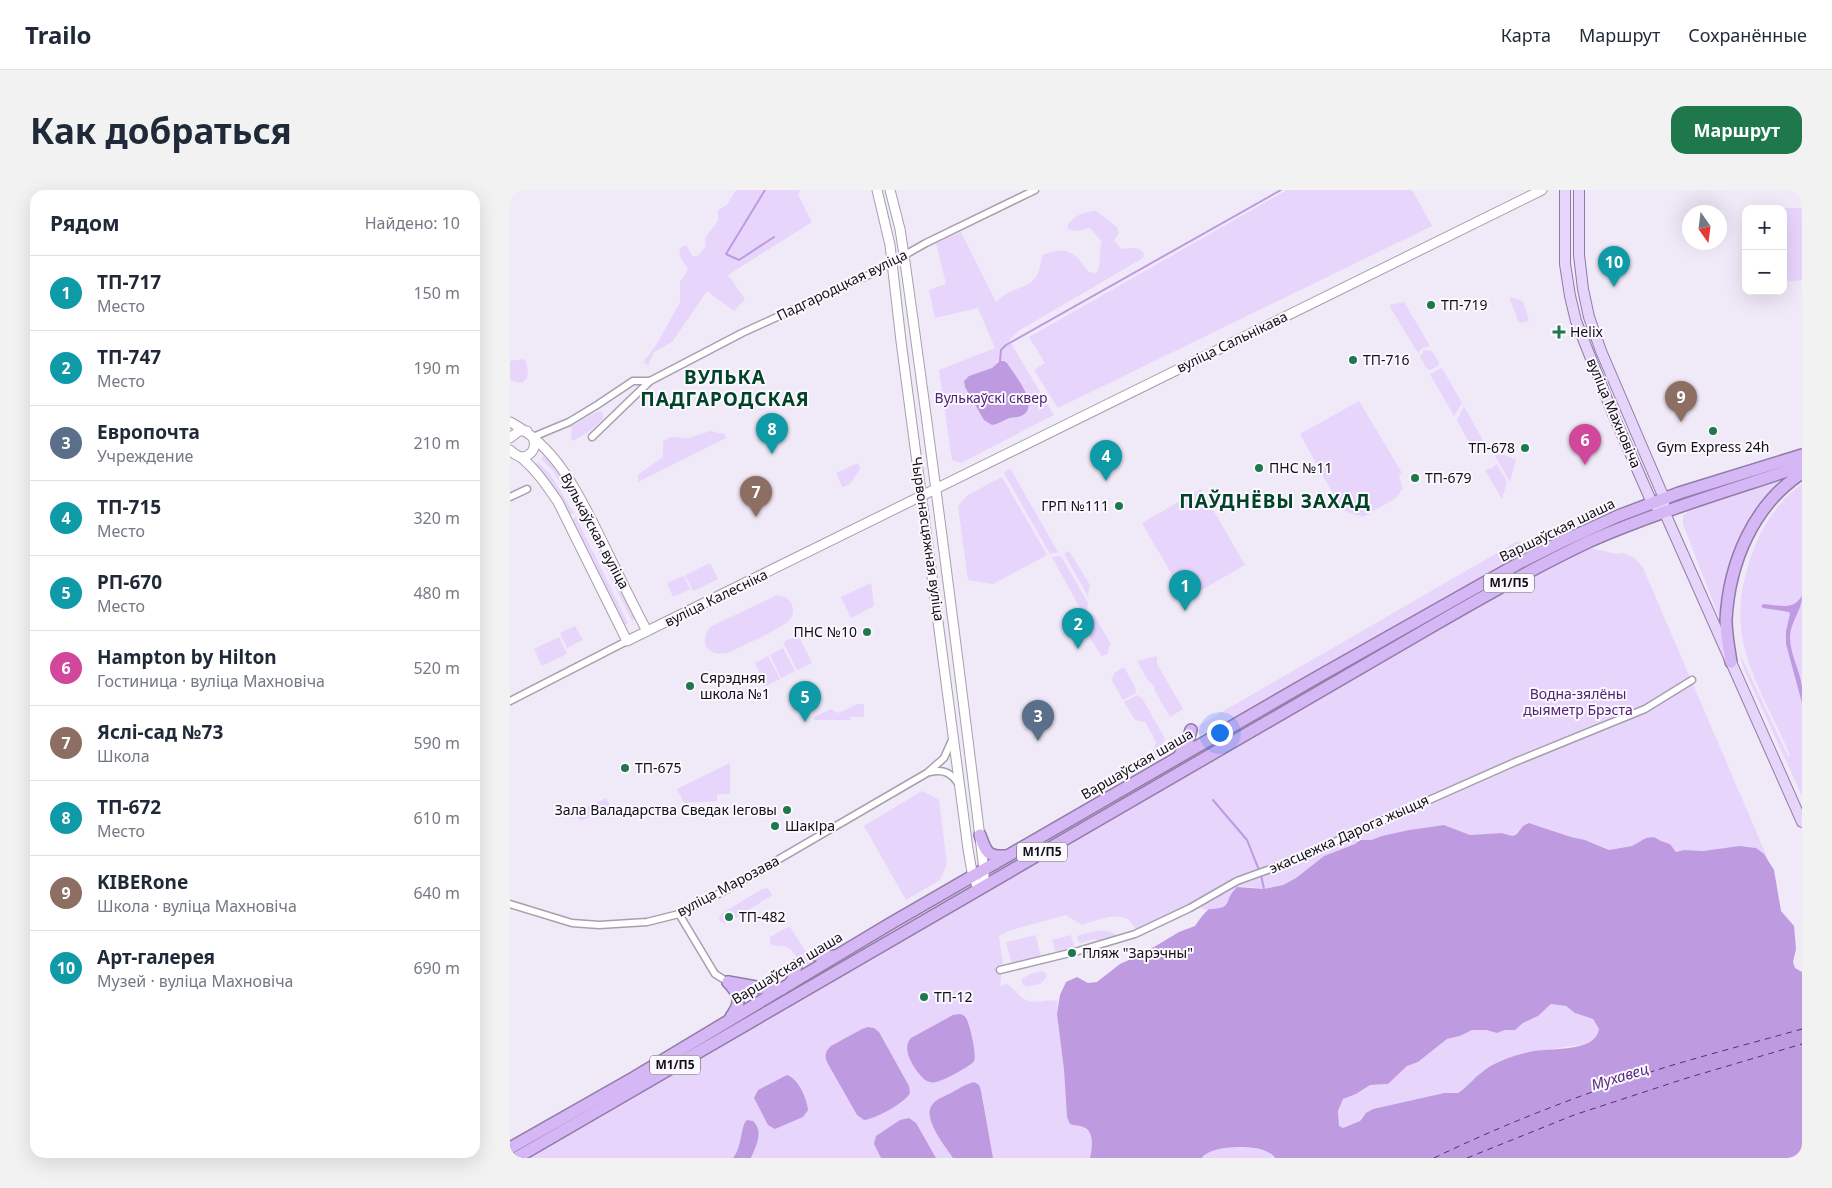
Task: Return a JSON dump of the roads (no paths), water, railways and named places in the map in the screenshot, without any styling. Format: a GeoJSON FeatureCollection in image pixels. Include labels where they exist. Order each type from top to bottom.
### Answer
{"type":"FeatureCollection","features":[{"type":"Feature","properties":{"kind":"highway","name":"Варшаўская шаша"},"geometry":{"type":"LineString","coordinates":[[516,1158],[981,887],[1561,542],[1618,516],[1664,498],[1802,455]]}},
{"type":"Feature","properties":{"kind":"highway","name":"Варшаўская шаша"},"geometry":{"type":"LineString","coordinates":[[1451,608],[1600,537],[1664,512],[1802,466]]}},
{"type":"Feature","properties":{"kind":"highway"},"geometry":{"type":"LineString","coordinates":[[1731,662],[1726,622],[1730,586],[1742,546],[1763,509],[1781,490],[1802,473]]}},
{"type":"Feature","properties":{"kind":"highway","name":"Варшаўская шаша"},"geometry":{"type":"LineString","coordinates":[[510,1148],[1212,738],[1426,623]]}},
{"type":"Feature","properties":{"kind":"highway"},"geometry":{"type":"LineString","coordinates":[[1178,758],[1187,744],[1191,730],[1199,737],[1212,738]]}},
{"type":"Feature","properties":{"kind":"highway"},"geometry":{"type":"LineString","coordinates":[[980,835],[987,852],[994,856],[1008,856]]}},
{"type":"Feature","properties":{"kind":"highway"},"geometry":{"type":"LineString","coordinates":[[816,955],[824,957],[837,956]]}},
{"type":"Feature","properties":{"kind":"highway"},"geometry":{"type":"LineString","coordinates":[[728,982],[762,988],[786,986],[793,979],[796,966]]}},
{"type":"Feature","properties":{"kind":"highway"},"geometry":{"type":"LineString","coordinates":[[728,982],[735,990],[739,1001],[738,1006],[728,1020]]}},
{"type":"Feature","properties":{"kind":"main road","name":"вуліца Махновіча"},"geometry":{"type":"LineString","coordinates":[[1565,190],[1565,264],[1576,321],[1652,503],[1664,512]]}},
{"type":"Feature","properties":{"kind":"main road","name":"вуліца Махновіча"},"geometry":{"type":"LineString","coordinates":[[1579,190],[1579,255],[1589,317],[1601,351],[1664,498],[1664,512],[1802,822]]}},
{"type":"Feature","properties":{"kind":"street","name":"Чырвонасцяжная вуліца"},"geometry":{"type":"LineString","coordinates":[[877,190],[886,221],[893,262],[902,350],[973,876],[981,887]]}},
{"type":"Feature","properties":{"kind":"street","name":"Чырвонасцяжная вуліца"},"geometry":{"type":"LineString","coordinates":[[890,190],[900,229],[936,488],[984,870],[981,887]]}},
{"type":"Feature","properties":{"kind":"street","name":"Падгародцкая вуліца"},"geometry":{"type":"LineString","coordinates":[[592,437],[650,381],[723,342],[873,273],[926,243],[1035,190]]}},
{"type":"Feature","properties":{"kind":"street","name":"вуліца Сальнікава"},"geometry":{"type":"LineString","coordinates":[[923,495],[1542,190]]}},
{"type":"Feature","properties":{"kind":"street","name":"Падгародцкая вуліца"},"geometry":{"type":"LineString","coordinates":[[530,434],[569,422],[597,406],[633,381],[650,381]]}},
{"type":"Feature","properties":{"kind":"street","name":"Вулькаўская вуліца"},"geometry":{"type":"LineString","coordinates":[[510,422],[530,434],[561,466],[577,491],[647,631]]}},
{"type":"Feature","properties":{"kind":"street"},"geometry":{"type":"LineString","coordinates":[[510,438],[519,431],[530,434],[535,442],[534,450],[528,455],[520,457]]}},
{"type":"Feature","properties":{"kind":"street","name":"Вулькаўская вуліца"},"geometry":{"type":"LineString","coordinates":[[510,450],[513,454],[520,457],[544,482],[558,502],[627,641]]}},
{"type":"Feature","properties":{"kind":"street"},"geometry":{"type":"LineString","coordinates":[[510,497],[527,489]]}},
{"type":"Feature","properties":{"kind":"street","name":"вуліца Калесніка"},"geometry":{"type":"LineString","coordinates":[[510,701],[923,495]]}},
{"type":"Feature","properties":{"kind":"street","name":"экасцежка Дарога жыцця"},"geometry":{"type":"LineString","coordinates":[[1000,970],[1070,953],[1135,934],[1190,908],[1237,881],[1287,863],[1515,762],[1629,716],[1657,702],[1692,680]]}},
{"type":"Feature","properties":{"kind":"street","name":"вуліца Марозава"},"geometry":{"type":"LineString","coordinates":[[510,904],[572,923],[599,925],[646,922],[679,914],[726,890],[927,773],[946,754],[953,729]]}},
{"type":"Feature","properties":{"kind":"street"},"geometry":{"type":"LineString","coordinates":[[927,773],[938,771],[948,773],[955,779],[961,791]]}},
{"type":"Feature","properties":{"kind":"street"},"geometry":{"type":"LineString","coordinates":[[679,914],[715,974],[728,982]]}},
{"type":"Feature","properties":{"kind":"water"},"geometry":{"type":"Polygon","coordinates":[[[1000,361],[1007,363],[1015,374],[1024,389],[1029,404],[1023,415],[992,425],[984,420],[965,387],[964,381],[969,376],[992,368],[1000,361]]]}},
{"type":"Feature","properties":{"kind":"water"},"geometry":{"type":"Polygon","coordinates":[[[1802,596],[1790,637],[1801,681],[1802,703],[1786,644],[1786,631],[1790,614],[1789,612],[1763,608],[1761,606],[1764,604],[1790,605],[1798,601],[1802,596]]]}},
{"type":"Feature","properties":{"kind":"water","name":"Мухавец"},"geometry":{"type":"Polygon","coordinates":[[[1529,823],[1585,840],[1609,850],[1632,846],[1646,838],[1654,837],[1670,844],[1676,852],[1684,850],[1703,851],[1740,846],[1756,848],[1764,854],[1774,870],[1781,911],[1794,926],[1796,949],[1793,962],[1795,968],[1802,972],[1802,1158],[1275,1158],[1270,1153],[1261,1150],[1239,1147],[1216,1150],[1207,1153],[1202,1158],[1090,1158],[1092,1141],[1089,1132],[1083,1127],[1070,1124],[1067,1117],[1064,1070],[1057,1014],[1060,995],[1066,982],[1077,977],[1088,983],[1097,982],[1120,964],[1144,953],[1179,932],[1195,926],[1209,909],[1217,909],[1225,905],[1237,887],[1264,889],[1283,885],[1296,878],[1324,856],[1355,844],[1360,840],[1371,840],[1409,830],[1444,825],[1470,835],[1501,833],[1513,836],[1529,823]],[[1551,1004],[1538,1016],[1523,1023],[1515,1030],[1505,1030],[1497,1033],[1486,1030],[1472,1030],[1460,1036],[1447,1039],[1418,1062],[1407,1066],[1388,1084],[1370,1085],[1356,1094],[1343,1099],[1338,1111],[1339,1126],[1343,1128],[1360,1121],[1366,1113],[1373,1109],[1444,1093],[1458,1093],[1486,1069],[1514,1056],[1534,1051],[1572,1048],[1590,1042],[1596,1036],[1599,1029],[1593,1019],[1575,1013],[1566,1006],[1551,1004]]]}},
{"type":"Feature","properties":{"kind":"water"},"geometry":{"type":"Polygon","coordinates":[[[960,1014],[968,1021],[974,1047],[974,1061],[963,1070],[940,1081],[932,1082],[925,1080],[910,1060],[907,1048],[908,1043],[911,1038],[953,1015],[960,1014]]]}},
{"type":"Feature","properties":{"kind":"water"},"geometry":{"type":"Polygon","coordinates":[[[868,1027],[874,1028],[879,1032],[909,1086],[910,1093],[889,1110],[864,1120],[857,1115],[828,1064],[826,1054],[831,1046],[868,1027]]]}},
{"type":"Feature","properties":{"kind":"water"},"geometry":{"type":"Polygon","coordinates":[[[787,1075],[795,1080],[801,1090],[808,1110],[803,1117],[775,1129],[768,1125],[754,1098],[758,1090],[787,1075]]]}},
{"type":"Feature","properties":{"kind":"water"},"geometry":{"type":"Polygon","coordinates":[[[974,1082],[979,1085],[981,1091],[993,1158],[953,1158],[932,1124],[930,1111],[932,1105],[938,1100],[974,1082]]]}},
{"type":"Feature","properties":{"kind":"water"},"geometry":{"type":"Polygon","coordinates":[[[909,1118],[916,1123],[936,1158],[881,1158],[874,1144],[876,1136],[900,1120],[909,1118]]]}},
{"type":"Feature","properties":{"kind":"water"},"geometry":{"type":"Polygon","coordinates":[[[747,1120],[753,1121],[758,1130],[759,1134],[755,1149],[751,1158],[733,1158],[738,1148],[743,1127],[747,1120]]]}},
{"type":"Feature","properties":{"kind":"waterway"},"geometry":{"type":"LineString","coordinates":[[765,190],[726,254],[739,260],[774,237]]}},
{"type":"Feature","properties":{"kind":"waterway"},"geometry":{"type":"LineString","coordinates":[[1000,361],[1001,350],[1006,345],[1281,190]]}},
{"type":"Feature","properties":{"kind":"waterway"},"geometry":{"type":"LineString","coordinates":[[1213,800],[1247,840],[1259,870]]}},
{"type":"Feature","properties":{"kind":"waterway"},"geometry":{"type":"LineString","coordinates":[[1261,875],[1264,889]]}},
{"type":"Feature","properties":{"kind":"place","name":"Арт-галерея"},"geometry":{"type":"Point","coordinates":[1614,287]}},
{"type":"Feature","properties":{"kind":"place","name":"ТП-719"},"geometry":{"type":"Point","coordinates":[1431,305]}},
{"type":"Feature","properties":{"kind":"place","name":"Helix"},"geometry":{"type":"Point","coordinates":[1559,332]}},
{"type":"Feature","properties":{"kind":"place","name":"ТП-716"},"geometry":{"type":"Point","coordinates":[1353,360]}},
{"type":"Feature","properties":{"kind":"place","name":"KIBERone"},"geometry":{"type":"Point","coordinates":[1681,422]}},
{"type":"Feature","properties":{"kind":"place","name":"Gym Express 24h"},"geometry":{"type":"Point","coordinates":[1713,431]}},
{"type":"Feature","properties":{"kind":"place","name":"ТП-678"},"geometry":{"type":"Point","coordinates":[1525,448]}},
{"type":"Feature","properties":{"kind":"place","name":"ТП-672"},"geometry":{"type":"Point","coordinates":[772,454]}},
{"type":"Feature","properties":{"kind":"place","name":"Hampton by Hilton"},"geometry":{"type":"Point","coordinates":[1585,465]}},
{"type":"Feature","properties":{"kind":"place","name":"ПНС №11"},"geometry":{"type":"Point","coordinates":[1259,468]}},
{"type":"Feature","properties":{"kind":"place","name":"ТП-679"},"geometry":{"type":"Point","coordinates":[1415,478]}},
{"type":"Feature","properties":{"kind":"place","name":"ТП-715"},"geometry":{"type":"Point","coordinates":[1106,481]}},
{"type":"Feature","properties":{"kind":"place","name":"ГРП №111"},"geometry":{"type":"Point","coordinates":[1119,506]}},
{"type":"Feature","properties":{"kind":"place","name":"Яслі-сад №73"},"geometry":{"type":"Point","coordinates":[756,517]}},
{"type":"Feature","properties":{"kind":"place","name":"ТП-717"},"geometry":{"type":"Point","coordinates":[1185,611]}},
{"type":"Feature","properties":{"kind":"place","name":"ПНС №10"},"geometry":{"type":"Point","coordinates":[867,632]}},
{"type":"Feature","properties":{"kind":"place","name":"ТП-747"},"geometry":{"type":"Point","coordinates":[1078,649]}},
{"type":"Feature","properties":{"kind":"place","name":"Сярэдняя школа №1"},"geometry":{"type":"Point","coordinates":[690,686]}},
{"type":"Feature","properties":{"kind":"place","name":"РП-670"},"geometry":{"type":"Point","coordinates":[805,722]}},
{"type":"Feature","properties":{"kind":"place","name":"Европочта"},"geometry":{"type":"Point","coordinates":[1038,741]}},
{"type":"Feature","properties":{"kind":"place","name":"ТП-675"},"geometry":{"type":"Point","coordinates":[625,768]}},
{"type":"Feature","properties":{"kind":"place","name":"Зала Валадарства Сведак Іеговы"},"geometry":{"type":"Point","coordinates":[787,810]}},
{"type":"Feature","properties":{"kind":"place","name":"ШакІра"},"geometry":{"type":"Point","coordinates":[775,826]}},
{"type":"Feature","properties":{"kind":"place","name":"ТП-482"},"geometry":{"type":"Point","coordinates":[729,917]}},
{"type":"Feature","properties":{"kind":"place","name":"Пляж \"Зарэчны\""},"geometry":{"type":"Point","coordinates":[1072,953]}},
{"type":"Feature","properties":{"kind":"place","name":"ТП-12"},"geometry":{"type":"Point","coordinates":[924,997]}},
{"type":"Feature","properties":{"kind":"district","name":"ВУЛЬКА ПАДГАРОДСКАЯ"},"geometry":{"type":"Point","coordinates":[725,388]}},
{"type":"Feature","properties":{"kind":"district","name":"ПАЎДНЁВЫ ЗАХАД"},"geometry":{"type":"Point","coordinates":[1275,501]}},
{"type":"Feature","properties":{"kind":"park label","name":"Вулькаўскі сквер"},"geometry":{"type":"Point","coordinates":[991,398]}},
{"type":"Feature","properties":{"kind":"park label","name":"Водна-зялёны дыяметр Брэста"},"geometry":{"type":"Point","coordinates":[1578,702]}}]}
